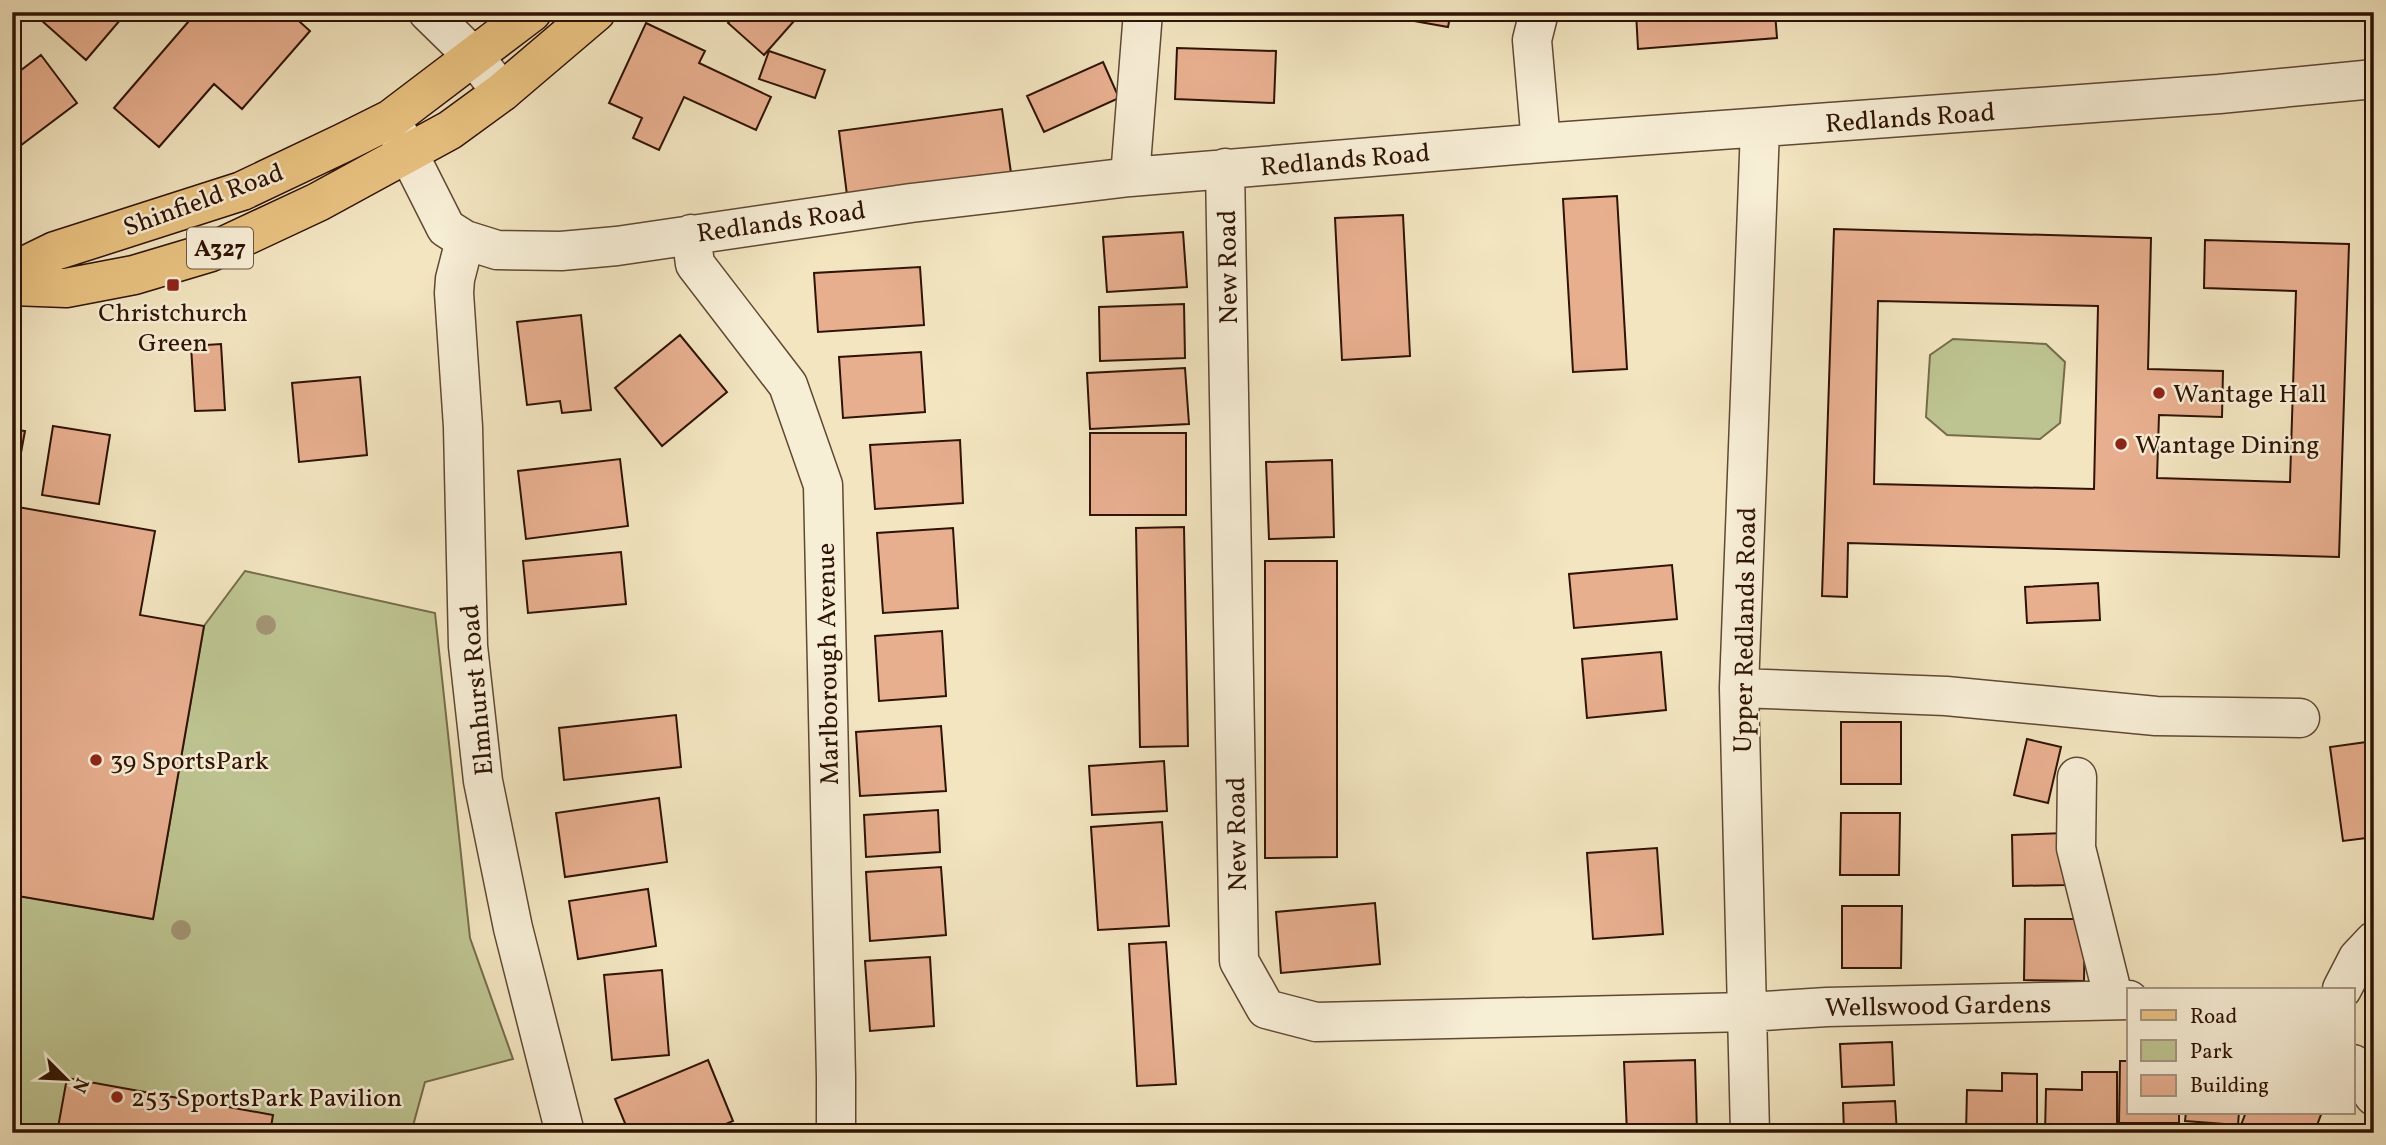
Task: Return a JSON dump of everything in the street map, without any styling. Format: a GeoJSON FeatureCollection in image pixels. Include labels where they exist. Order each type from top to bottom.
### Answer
{"type":"FeatureCollection","features":[{"type":"Feature","properties":{"kind":"main road","name":"A327"},"geometry":{"type":"LineString","coordinates":[[391,118],[532,12]]}},
{"type":"Feature","properties":{"kind":"main road","name":"A327"},"geometry":{"type":"LineString","coordinates":[[410,153],[450,130],[502,92],[596,12]]}},
{"type":"Feature","properties":{"kind":"main road","name":"Shinfield Road"},"geometry":{"type":"LineString","coordinates":[[12,272],[55,251],[242,191],[391,118]]}},
{"type":"Feature","properties":{"kind":"main road","name":"Shinfield Road"},"geometry":{"type":"LineString","coordinates":[[12,286],[66,288],[134,275],[211,252],[318,202],[410,153]]}},
{"type":"Feature","properties":{"kind":"street"},"geometry":{"type":"LineString","coordinates":[[428,12],[474,57],[502,92]]}},
{"type":"Feature","properties":{"kind":"street"},"geometry":{"type":"LineString","coordinates":[[1130,177],[1143,12]]}},
{"type":"Feature","properties":{"kind":"street"},"geometry":{"type":"LineString","coordinates":[[1539,12],[1532,40],[1541,143]]}},
{"type":"Feature","properties":{"kind":"street","name":"Redlands Road"},"geometry":{"type":"LineString","coordinates":[[391,118],[446,228],[465,240],[498,250],[562,250],[618,246],[911,203],[1225,168],[2219,94],[2374,79]]}},
{"type":"Feature","properties":{"kind":"street","name":"Upper Redlands Road"},"geometry":{"type":"LineString","coordinates":[[1750,1133],[1739,688],[1760,128]]}},
{"type":"Feature","properties":{"kind":"street","name":"New Road"},"geometry":{"type":"LineString","coordinates":[[1225,168],[1239,961],[1266,1009],[1316,1022],[1747,1012]]}},
{"type":"Feature","properties":{"kind":"street","name":"Marlborough Avenue"},"geometry":{"type":"LineString","coordinates":[[691,234],[695,264],[788,385],[823,485],[836,1133]]}},
{"type":"Feature","properties":{"kind":"street","name":"Elmhurst Road"},"geometry":{"type":"LineString","coordinates":[[465,240],[454,293],[463,427],[468,646],[482,768],[513,928],[565,1133]]}},
{"type":"Feature","properties":{"kind":"street"},"geometry":{"type":"LineString","coordinates":[[1739,688],[1946,696],[2156,716],[2300,718]]}},
{"type":"Feature","properties":{"kind":"street"},"geometry":{"type":"LineString","coordinates":[[2077,776],[2076,848],[2122,1000]]}},
{"type":"Feature","properties":{"kind":"street"},"geometry":{"type":"LineString","coordinates":[[2343,988],[2358,958],[2374,941]]}},
{"type":"Feature","properties":{"kind":"street","name":"Wellswood Gardens"},"geometry":{"type":"LineString","coordinates":[[1747,1012],[1827,1007],[2122,1000]]}},
{"type":"Feature","properties":{"kind":"street"},"geometry":{"type":"LineString","coordinates":[[2354,1066],[2374,1096]]}},
{"type":"Feature","properties":{"kind":"green space"},"geometry":{"type":"Polygon","coordinates":[[[1953,339],[2046,344],[2065,362],[2060,423],[2040,439],[1947,435],[1926,417],[1930,355],[1953,339]]]}},
{"type":"Feature","properties":{"kind":"green space"},"geometry":{"type":"Polygon","coordinates":[[[245,571],[435,613],[470,938],[513,1059],[425,1082],[411,1133],[12,1133],[12,895],[153,919],[204,626],[245,571]]]}},
{"type":"Feature","properties":{"kind":"building"},"geometry":{"type":"Polygon","coordinates":[[[32,12],[127,12],[86,60],[32,12]]]}},
{"type":"Feature","properties":{"kind":"building"},"geometry":{"type":"Polygon","coordinates":[[[193,12],[289,12],[310,31],[242,109],[214,84],[159,147],[114,108],[195,14],[193,12]]]}},
{"type":"Feature","properties":{"kind":"building"},"geometry":{"type":"Polygon","coordinates":[[[737,12],[802,12],[764,55],[728,23],[737,12]]]}},
{"type":"Feature","properties":{"kind":"building"},"geometry":{"type":"Polygon","coordinates":[[[1364,12],[1451,12],[1448,27],[1364,12]]]}},
{"type":"Feature","properties":{"kind":"building"},"geometry":{"type":"Polygon","coordinates":[[[1636,12],[1775,12],[1777,38],[1638,49],[1636,12]]]}},
{"type":"Feature","properties":{"kind":"building"},"geometry":{"type":"Polygon","coordinates":[[[646,23],[705,51],[699,63],[771,97],[756,130],[684,97],[659,150],[633,138],[642,118],[609,103],[646,23]]]}},
{"type":"Feature","properties":{"kind":"building"},"geometry":{"type":"Polygon","coordinates":[[[1177,48],[1276,51],[1274,103],[1175,99],[1177,48]]]}},
{"type":"Feature","properties":{"kind":"building"},"geometry":{"type":"Polygon","coordinates":[[[769,51],[825,70],[815,98],[759,79],[769,51]]]}},
{"type":"Feature","properties":{"kind":"building"},"geometry":{"type":"Polygon","coordinates":[[[41,55],[77,103],[12,152],[12,77],[41,55]]]}},
{"type":"Feature","properties":{"kind":"building"},"geometry":{"type":"Polygon","coordinates":[[[1103,62],[1119,98],[1044,132],[1027,96],[1103,62]]]}},
{"type":"Feature","properties":{"kind":"building"},"geometry":{"type":"Polygon","coordinates":[[[1002,109],[1011,173],[847,195],[839,131],[1002,109]]]}},
{"type":"Feature","properties":{"kind":"building"},"geometry":{"type":"Polygon","coordinates":[[[1617,196],[1627,369],[1573,372],[1563,199],[1617,196]]]}},
{"type":"Feature","properties":{"kind":"building"},"geometry":{"type":"Polygon","coordinates":[[[1403,215],[1410,356],[1342,360],[1335,218],[1403,215]]]}},
{"type":"Feature","properties":{"kind":"building","name":"Wantage Hall"},"geometry":{"type":"Polygon","coordinates":[[[1834,229],[2151,238],[2148,369],[2223,371],[2222,417],[2159,415],[2157,478],[2290,482],[2296,291],[2204,288],[2205,240],[2349,244],[2339,557],[1848,543],[1847,597],[1822,596],[1834,229]],[[1878,301],[1874,484],[2094,489],[2098,306],[1878,301]]]}},
{"type":"Feature","properties":{"kind":"building"},"geometry":{"type":"Polygon","coordinates":[[[1183,232],[1187,287],[1107,292],[1103,237],[1183,232]]]}},
{"type":"Feature","properties":{"kind":"building"},"geometry":{"type":"Polygon","coordinates":[[[920,267],[924,325],[818,332],[814,273],[920,267]]]}},
{"type":"Feature","properties":{"kind":"building"},"geometry":{"type":"Polygon","coordinates":[[[1184,304],[1185,358],[1100,361],[1099,307],[1184,304]]]}},
{"type":"Feature","properties":{"kind":"building"},"geometry":{"type":"Polygon","coordinates":[[[581,315],[591,410],[562,413],[560,401],[527,405],[517,322],[581,315]]]}},
{"type":"Feature","properties":{"kind":"building"},"geometry":{"type":"Polygon","coordinates":[[[680,335],[727,392],[662,446],[615,388],[680,335]]]}},
{"type":"Feature","properties":{"kind":"building"},"geometry":{"type":"Polygon","coordinates":[[[221,344],[225,410],[195,411],[191,346],[221,344]]]}},
{"type":"Feature","properties":{"kind":"building"},"geometry":{"type":"Polygon","coordinates":[[[921,352],[925,412],[843,418],[839,357],[921,352]]]}},
{"type":"Feature","properties":{"kind":"building"},"geometry":{"type":"Polygon","coordinates":[[[1185,368],[1189,424],[1090,429],[1087,373],[1185,368]]]}},
{"type":"Feature","properties":{"kind":"building"},"geometry":{"type":"Polygon","coordinates":[[[360,377],[367,455],[299,462],[292,383],[360,377]]]}},
{"type":"Feature","properties":{"kind":"building"},"geometry":{"type":"Polygon","coordinates":[[[53,426],[110,435],[99,504],[42,495],[53,426]]]}},
{"type":"Feature","properties":{"kind":"building"},"geometry":{"type":"Polygon","coordinates":[[[12,429],[25,431],[12,501],[12,429]]]}},
{"type":"Feature","properties":{"kind":"building"},"geometry":{"type":"Polygon","coordinates":[[[1090,433],[1186,433],[1186,515],[1090,515],[1090,433]]]}},
{"type":"Feature","properties":{"kind":"building"},"geometry":{"type":"Polygon","coordinates":[[[960,440],[963,503],[875,509],[870,445],[960,440]]]}},
{"type":"Feature","properties":{"kind":"building"},"geometry":{"type":"Polygon","coordinates":[[[620,459],[628,526],[526,539],[518,471],[620,459]]]}},
{"type":"Feature","properties":{"kind":"building"},"geometry":{"type":"Polygon","coordinates":[[[1332,460],[1334,537],[1269,539],[1266,462],[1332,460]]]}},
{"type":"Feature","properties":{"kind":"building","name":"39 SportsPark"},"geometry":{"type":"Polygon","coordinates":[[[12,506],[155,531],[140,615],[204,626],[153,919],[12,895],[12,506]]]}},
{"type":"Feature","properties":{"kind":"building"},"geometry":{"type":"Polygon","coordinates":[[[1184,527],[1188,746],[1140,747],[1136,528],[1184,527]]]}},
{"type":"Feature","properties":{"kind":"building"},"geometry":{"type":"Polygon","coordinates":[[[953,528],[958,608],[883,613],[877,533],[953,528]]]}},
{"type":"Feature","properties":{"kind":"building"},"geometry":{"type":"Polygon","coordinates":[[[621,552],[626,604],[528,613],[523,561],[621,552]]]}},
{"type":"Feature","properties":{"kind":"building"},"geometry":{"type":"Polygon","coordinates":[[[1265,561],[1337,561],[1337,857],[1265,858],[1265,561]]]}},
{"type":"Feature","properties":{"kind":"building"},"geometry":{"type":"Polygon","coordinates":[[[1672,565],[1677,619],[1574,628],[1569,574],[1672,565]]]}},
{"type":"Feature","properties":{"kind":"building"},"geometry":{"type":"Polygon","coordinates":[[[2098,583],[2100,620],[2027,623],[2025,587],[2098,583]]]}},
{"type":"Feature","properties":{"kind":"building"},"geometry":{"type":"Polygon","coordinates":[[[942,631],[946,696],[879,701],[875,636],[942,631]]]}},
{"type":"Feature","properties":{"kind":"building"},"geometry":{"type":"Polygon","coordinates":[[[1661,652],[1666,710],[1587,718],[1582,659],[1661,652]]]}},
{"type":"Feature","properties":{"kind":"building"},"geometry":{"type":"Polygon","coordinates":[[[676,715],[681,767],[564,780],[559,728],[676,715]]]}},
{"type":"Feature","properties":{"kind":"building"},"geometry":{"type":"Polygon","coordinates":[[[1841,722],[1901,722],[1901,784],[1841,784],[1841,722]]]}},
{"type":"Feature","properties":{"kind":"building"},"geometry":{"type":"Polygon","coordinates":[[[941,726],[946,791],[860,796],[856,732],[941,726]]]}},
{"type":"Feature","properties":{"kind":"building"},"geometry":{"type":"Polygon","coordinates":[[[2027,739],[2061,747],[2048,803],[2014,795],[2027,739]]]}},
{"type":"Feature","properties":{"kind":"building"},"geometry":{"type":"Polygon","coordinates":[[[2374,741],[2374,837],[2343,841],[2330,747],[2374,741]]]}},
{"type":"Feature","properties":{"kind":"building"},"geometry":{"type":"Polygon","coordinates":[[[1164,761],[1167,811],[1092,815],[1089,766],[1164,761]]]}},
{"type":"Feature","properties":{"kind":"building"},"geometry":{"type":"Polygon","coordinates":[[[659,798],[667,862],[565,877],[556,813],[659,798]]]}},
{"type":"Feature","properties":{"kind":"building"},"geometry":{"type":"Polygon","coordinates":[[[938,810],[940,852],[866,857],[864,815],[938,810]]]}},
{"type":"Feature","properties":{"kind":"building"},"geometry":{"type":"Polygon","coordinates":[[[1841,813],[1900,813],[1899,875],[1840,875],[1841,813]]]}},
{"type":"Feature","properties":{"kind":"building"},"geometry":{"type":"Polygon","coordinates":[[[1162,822],[1169,926],[1098,930],[1091,827],[1162,822]]]}},
{"type":"Feature","properties":{"kind":"building"},"geometry":{"type":"Polygon","coordinates":[[[2064,833],[2065,885],[2013,886],[2012,835],[2064,833]]]}},
{"type":"Feature","properties":{"kind":"building"},"geometry":{"type":"Polygon","coordinates":[[[1657,848],[1663,934],[1593,939],[1587,853],[1657,848]]]}},
{"type":"Feature","properties":{"kind":"building"},"geometry":{"type":"Polygon","coordinates":[[[941,867],[946,935],[870,941],[866,872],[941,867]]]}},
{"type":"Feature","properties":{"kind":"building"},"geometry":{"type":"Polygon","coordinates":[[[648,889],[656,946],[578,959],[569,901],[648,889]]]}},
{"type":"Feature","properties":{"kind":"building"},"geometry":{"type":"Polygon","coordinates":[[[1375,903],[1380,964],[1281,973],[1276,912],[1375,903]]]}},
{"type":"Feature","properties":{"kind":"building"},"geometry":{"type":"Polygon","coordinates":[[[1842,906],[1902,906],[1901,968],[1842,968],[1842,906]]]}},
{"type":"Feature","properties":{"kind":"building"},"geometry":{"type":"Polygon","coordinates":[[[2025,919],[2085,919],[2084,981],[2024,980],[2025,919]]]}},
{"type":"Feature","properties":{"kind":"building"},"geometry":{"type":"Polygon","coordinates":[[[1166,942],[1176,1084],[1137,1086],[1129,944],[1166,942]]]}},
{"type":"Feature","properties":{"kind":"building"},"geometry":{"type":"Polygon","coordinates":[[[930,957],[934,1026],[870,1031],[865,961],[930,957]]]}},
{"type":"Feature","properties":{"kind":"building"},"geometry":{"type":"Polygon","coordinates":[[[662,970],[669,1055],[612,1060],[604,975],[662,970]]]}},
{"type":"Feature","properties":{"kind":"building"},"geometry":{"type":"Polygon","coordinates":[[[1892,1042],[1894,1085],[1842,1087],[1840,1044],[1892,1042]]]}},
{"type":"Feature","properties":{"kind":"building"},"geometry":{"type":"Polygon","coordinates":[[[708,1060],[733,1121],[705,1133],[629,1133],[615,1099],[708,1060]]]}},
{"type":"Feature","properties":{"kind":"building"},"geometry":{"type":"Polygon","coordinates":[[[1695,1060],[1697,1133],[1627,1133],[1624,1062],[1695,1060]]]}},
{"type":"Feature","properties":{"kind":"building"},"geometry":{"type":"Polygon","coordinates":[[[2120,1061],[2127,1061],[2127,1114],[2179,1114],[2179,1123],[2119,1123],[2120,1061]]]}},
{"type":"Feature","properties":{"kind":"building"},"geometry":{"type":"Polygon","coordinates":[[[2082,1072],[2117,1072],[2117,1133],[2045,1133],[2046,1089],[2082,1090],[2082,1072]]]}},
{"type":"Feature","properties":{"kind":"building"},"geometry":{"type":"Polygon","coordinates":[[[2002,1073],[2037,1074],[2037,1133],[1966,1133],[1967,1090],[2002,1091],[2002,1073]]]}},
{"type":"Feature","properties":{"kind":"building","name":"253 SportsPark Pavilion"},"geometry":{"type":"Polygon","coordinates":[[[67,1078],[273,1115],[270,1133],[57,1133],[67,1078]]]}},
{"type":"Feature","properties":{"kind":"building"},"geometry":{"type":"Polygon","coordinates":[[[1895,1101],[1897,1133],[1844,1133],[1843,1103],[1895,1101]]]}},
{"type":"Feature","properties":{"kind":"building"},"geometry":{"type":"Polygon","coordinates":[[[2186,1114],[2239,1114],[2238,1125],[2185,1121],[2186,1114]]]}},
{"type":"Feature","properties":{"kind":"building"},"geometry":{"type":"Polygon","coordinates":[[[2245,1114],[2321,1114],[2314,1133],[2238,1133],[2245,1114]]]}},
{"type":"Feature","properties":{"kind":"place","name":"Christchurch Green"},"geometry":{"type":"Point","coordinates":[173,285]}},
{"type":"Feature","properties":{"kind":"place","name":"Wantage Hall"},"geometry":{"type":"Point","coordinates":[2159,393]}},
{"type":"Feature","properties":{"kind":"place","name":"Wantage Dining"},"geometry":{"type":"Point","coordinates":[2121,444]}},
{"type":"Feature","properties":{"kind":"place","name":"39 SportsPark"},"geometry":{"type":"Point","coordinates":[96,760]}},
{"type":"Feature","properties":{"kind":"place","name":"253 SportsPark Pavilion"},"geometry":{"type":"Point","coordinates":[117,1097]}}]}
